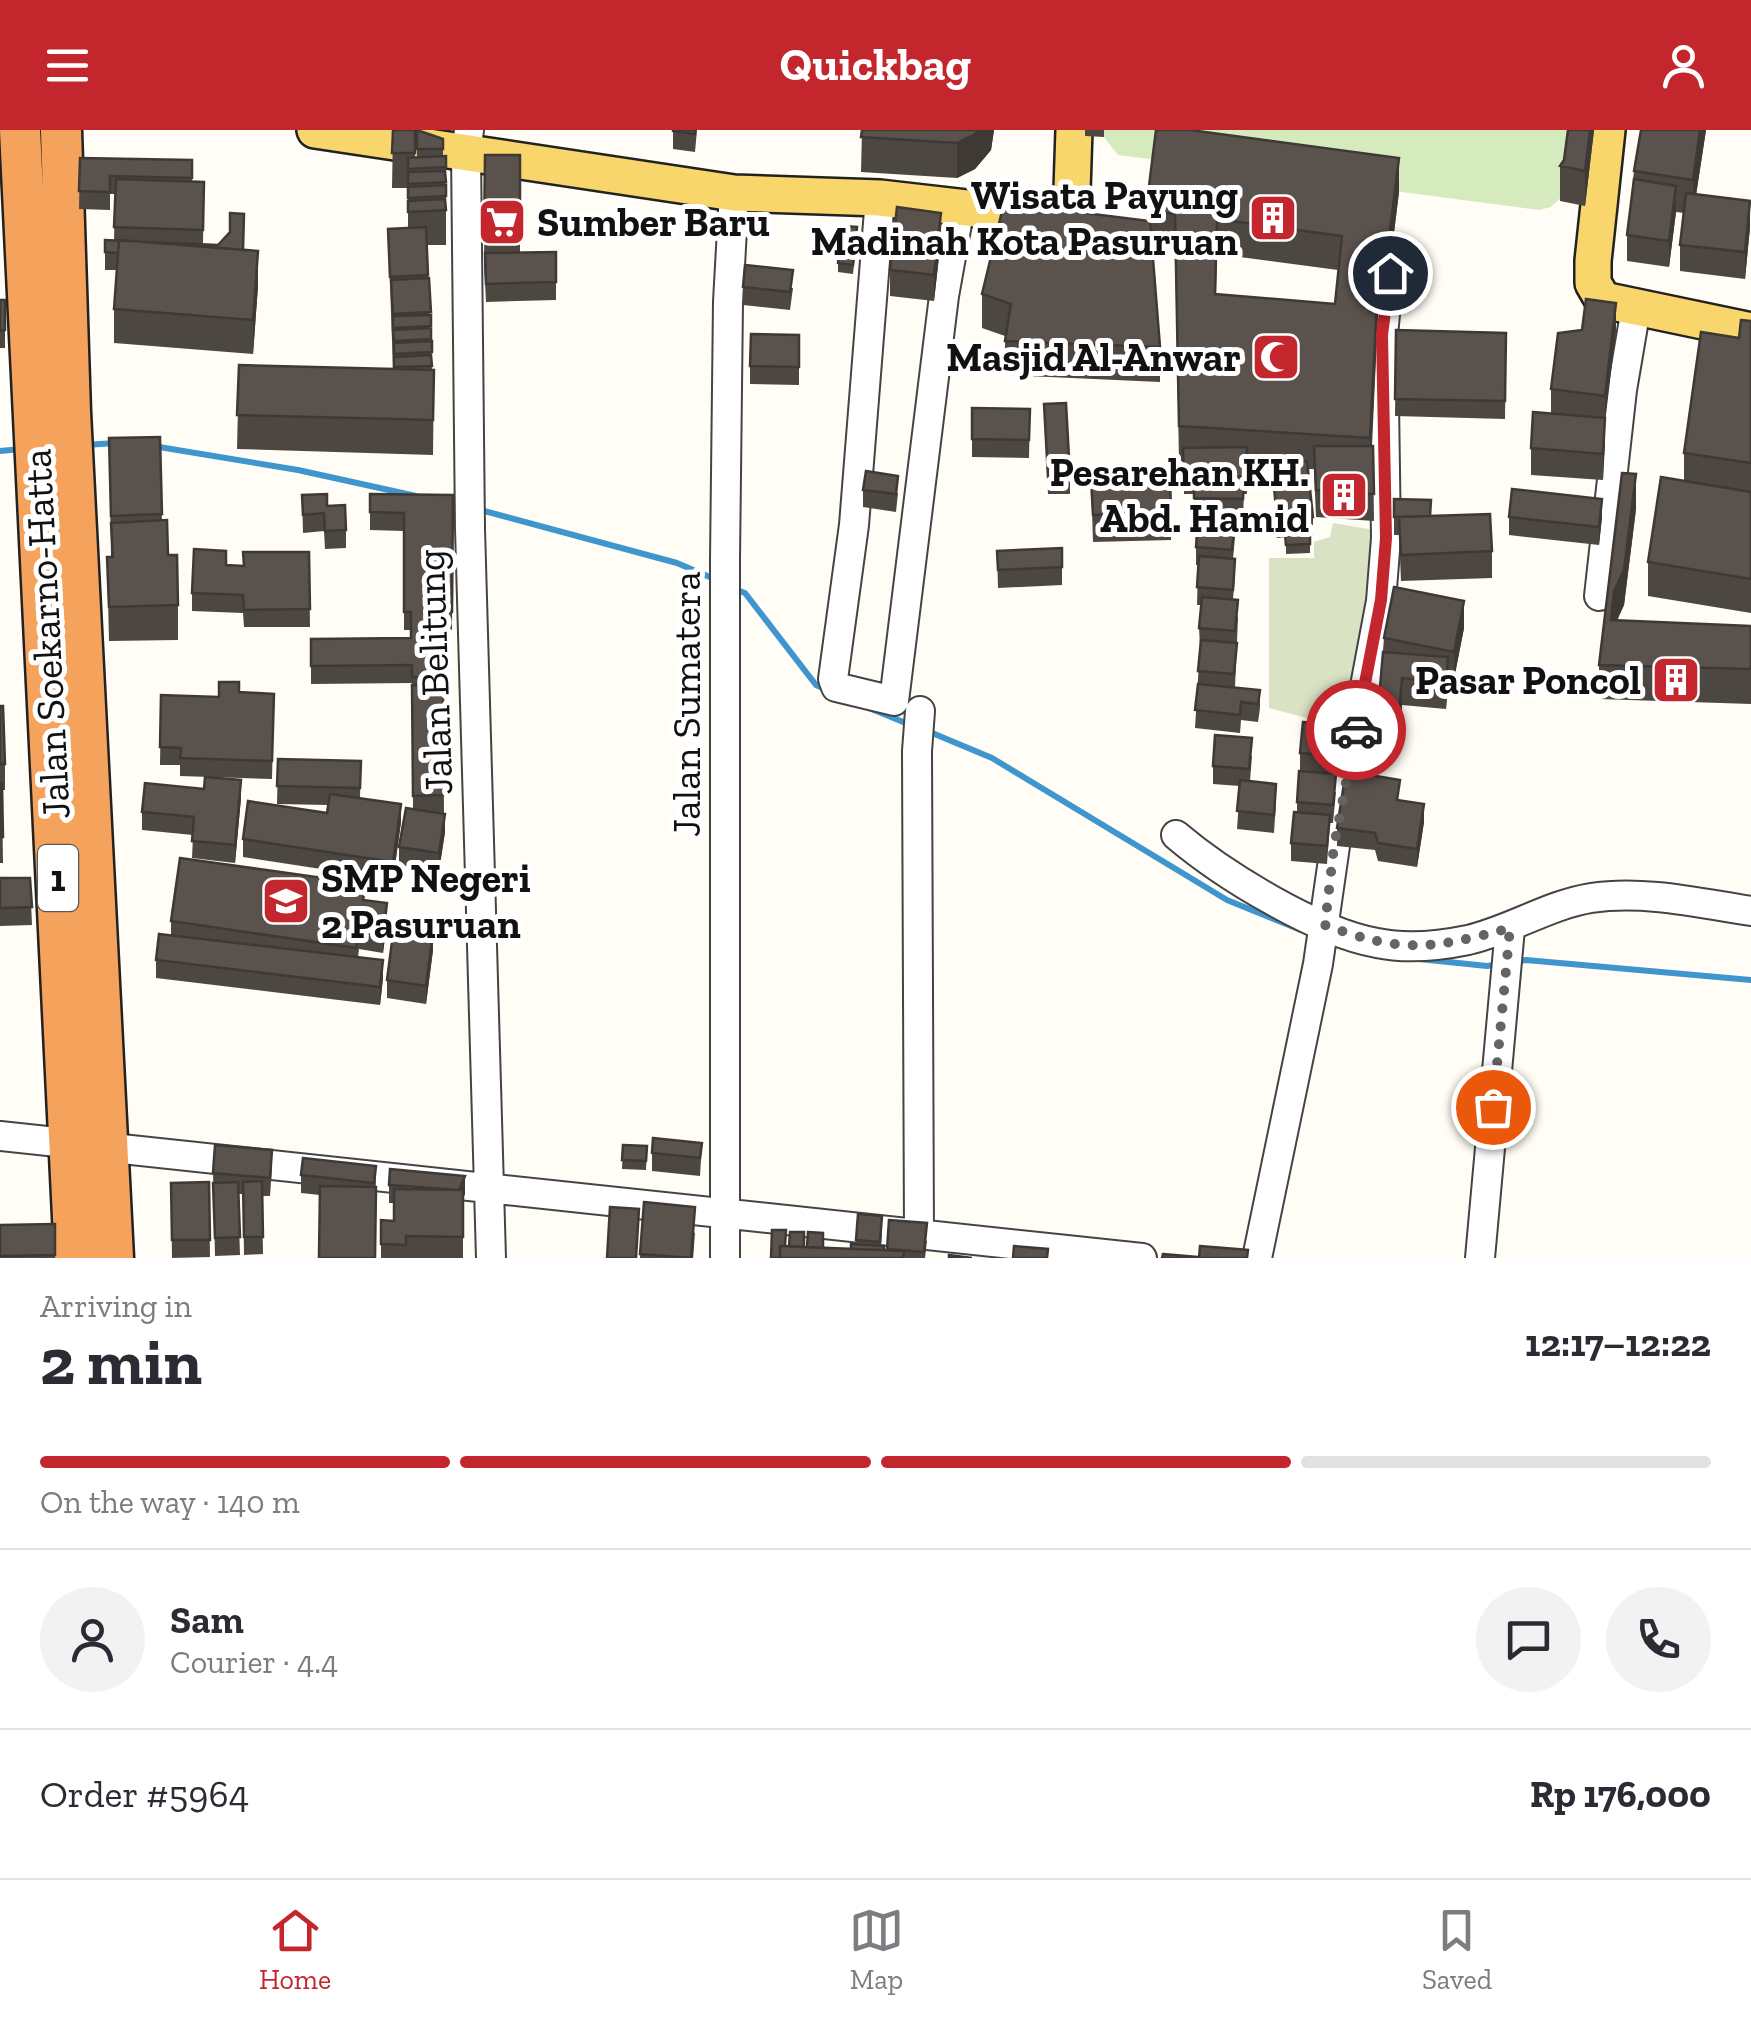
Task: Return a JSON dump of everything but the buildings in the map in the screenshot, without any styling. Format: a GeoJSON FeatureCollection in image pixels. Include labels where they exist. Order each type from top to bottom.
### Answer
{"type":"FeatureCollection","features":[{"type":"Feature","properties":{"kind":"highway","name":"Jalan Soekarno-Hatta"},"geometry":{"type":"LineString","coordinates":[[20,130],[52,413],[89,1146],[113,1258]]}},
{"type":"Feature","properties":{"kind":"highway","name":"Jalan Soekarno-Hatta"},"geometry":{"type":"LineString","coordinates":[[52,413],[61,130]]}},
{"type":"Feature","properties":{"kind":"highway","name":"Jalan Soekarno-Hatta"},"geometry":{"type":"LineString","coordinates":[[75,1258],[89,1146]]}},
{"type":"Feature","properties":{"kind":"main road"},"geometry":{"type":"LineString","coordinates":[[315,130],[467,141],[734,193],[880,198],[1071,220],[1074,130]]}},
{"type":"Feature","properties":{"kind":"main road"},"geometry":{"type":"LineString","coordinates":[[1607,130],[1593,283],[1620,304],[1751,331]]}},
{"type":"Feature","properties":{"kind":"street","name":"Jalan Belitung"},"geometry":{"type":"LineString","coordinates":[[467,141],[470,528],[491,1258]]}},
{"type":"Feature","properties":{"kind":"street","name":"Jalan Sumatera"},"geometry":{"type":"LineString","coordinates":[[725,1258],[724,603],[728,302],[734,193]]}},
{"type":"Feature","properties":{"kind":"street"},"geometry":{"type":"LineString","coordinates":[[880,198],[854,524],[834,679],[836,687],[894,702],[944,296],[960,207]]}},
{"type":"Feature","properties":{"kind":"street"},"geometry":{"type":"LineString","coordinates":[[1257,1258],[1318,964],[1334,846],[1381,600],[1386,538],[1382,335],[1390,273]]}},
{"type":"Feature","properties":{"kind":"street"},"geometry":{"type":"LineString","coordinates":[[1600,596],[1622,390],[1620,304]]}},
{"type":"Feature","properties":{"kind":"street"},"geometry":{"type":"LineString","coordinates":[[919,1234],[916,751],[920,715]]}},
{"type":"Feature","properties":{"kind":"street"},"geometry":{"type":"LineString","coordinates":[[1176,835],[1241,882],[1324,929],[1373,943],[1400,946],[1508,939],[1562,904],[1594,898],[1650,897],[1751,911]]}},
{"type":"Feature","properties":{"kind":"street"},"geometry":{"type":"LineString","coordinates":[[1480,1258],[1508,939]]}},
{"type":"Feature","properties":{"kind":"street"},"geometry":{"type":"LineString","coordinates":[[0,1136],[1142,1258]]}},
{"type":"Feature","properties":{"kind":"green space"},"geometry":{"type":"Polygon","coordinates":[[[1104,130],[1571,130],[1564,195],[1551,207],[1539,210],[1118,155],[1104,137],[1104,130]]]}},
{"type":"Feature","properties":{"kind":"green space"},"geometry":{"type":"Polygon","coordinates":[[[1333,523],[1386,532],[1355,731],[1269,708],[1269,558],[1314,558],[1314,542],[1330,537],[1333,523]]]}},
{"type":"Feature","properties":{"kind":"waterway"},"geometry":{"type":"LineString","coordinates":[[84,445],[116,443]]}},
{"type":"Feature","properties":{"kind":"waterway"},"geometry":{"type":"LineString","coordinates":[[153,446],[298,470],[416,496]]}},
{"type":"Feature","properties":{"kind":"waterway"},"geometry":{"type":"LineString","coordinates":[[0,451],[21,449]]}},
{"type":"Feature","properties":{"kind":"waterway"},"geometry":{"type":"LineString","coordinates":[[477,509],[677,563],[719,581]]}},
{"type":"Feature","properties":{"kind":"waterway"},"geometry":{"type":"LineString","coordinates":[[734,589],[745,593],[816,685],[825,689]]}},
{"type":"Feature","properties":{"kind":"waterway"},"geometry":{"type":"LineString","coordinates":[[869,708],[913,726]]}},
{"type":"Feature","properties":{"kind":"waterway"},"geometry":{"type":"LineString","coordinates":[[925,730],[992,758],[1227,900],[1301,930]]}},
{"type":"Feature","properties":{"kind":"waterway"},"geometry":{"type":"LineString","coordinates":[[1419,959],[1501,964]]}},
{"type":"Feature","properties":{"kind":"waterway"},"geometry":{"type":"LineString","coordinates":[[1513,962],[1751,980]]}},
{"type":"Feature","properties":{"kind":"way so far"},"geometry":{"type":"LineString","coordinates":[[1356,730],[1334,846],[1325,925],[1373,943],[1400,946],[1466,940],[1510,928],[1493,1107]]}},
{"type":"Feature","properties":{"kind":"place","name":"Wisata Payung Madinah Kota Pasuruan"},"geometry":{"type":"Point","coordinates":[1273,218]}},
{"type":"Feature","properties":{"kind":"place","name":"Sumber Baru"},"geometry":{"type":"Point","coordinates":[502,222]}},
{"type":"Feature","properties":{"kind":"place","name":"Masjid Al-Anwar"},"geometry":{"type":"Point","coordinates":[1276,357]}},
{"type":"Feature","properties":{"kind":"place","name":"Pesarehan KH. Abd. Hamid"},"geometry":{"type":"Point","coordinates":[1344,495]}},
{"type":"Feature","properties":{"kind":"place","name":"Pasar Poncol"},"geometry":{"type":"Point","coordinates":[1676,680]}},
{"type":"Feature","properties":{"kind":"place","name":"SMP Negeri 2 Pasuruan"},"geometry":{"type":"Point","coordinates":[286,901]}},
{"type":"Feature","properties":{"kind":"route"},"geometry":{"type":"LineString","coordinates":[[1356,730],[1381,600],[1386,538],[1382,335],[1390,273]]}}]}
